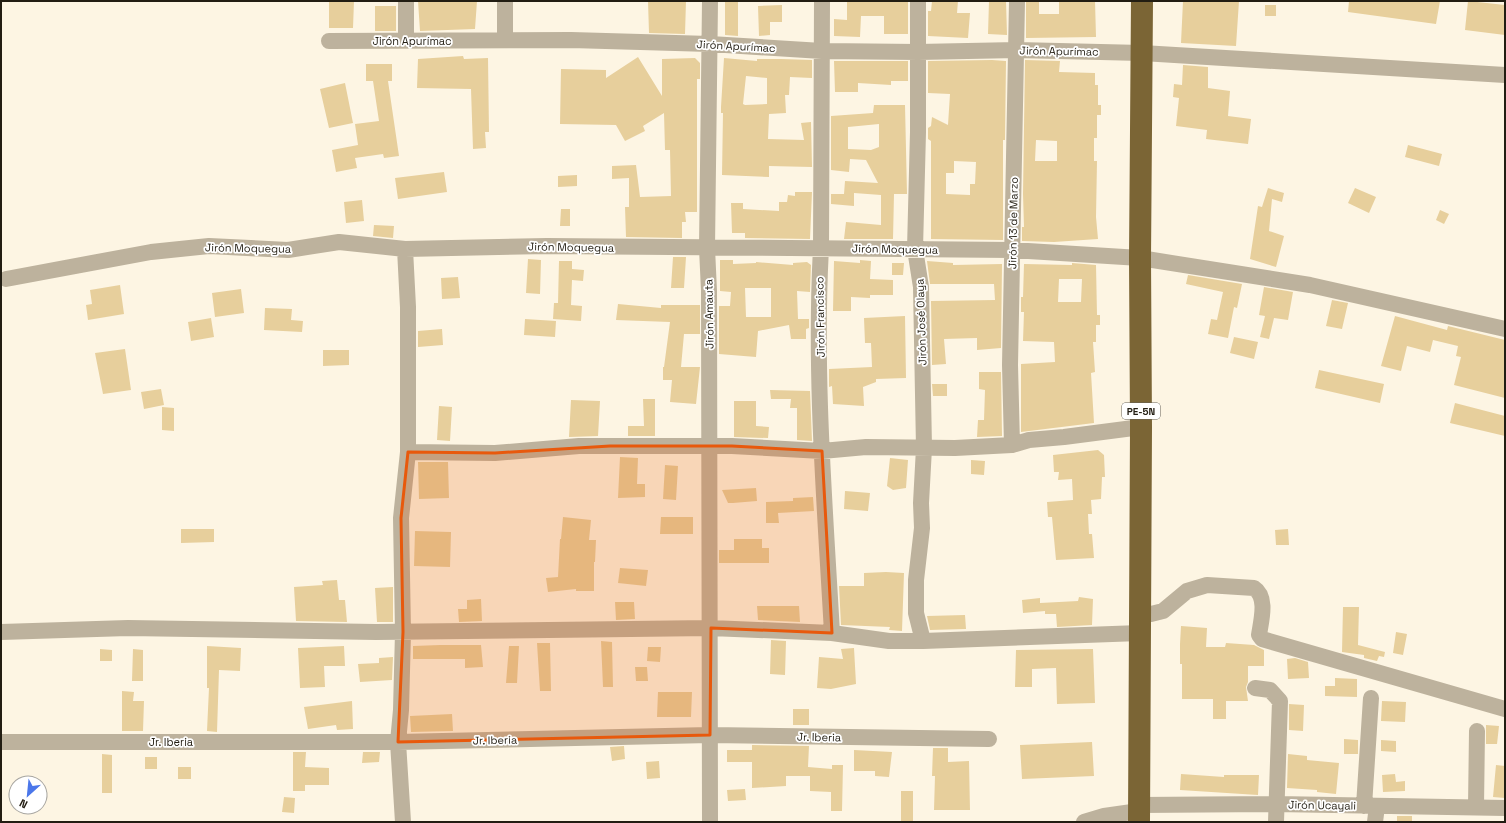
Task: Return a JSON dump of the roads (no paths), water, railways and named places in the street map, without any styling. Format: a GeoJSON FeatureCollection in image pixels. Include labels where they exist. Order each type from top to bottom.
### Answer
{"type":"FeatureCollection","features":[{"type":"Feature","properties":{"kind":"highway","name":"PE-5N"},"geometry":{"type":"LineString","coordinates":[[1139,813],[1142,426],[1140,258],[1142,1]]}},
{"type":"Feature","properties":{"kind":"street"},"geometry":{"type":"LineString","coordinates":[[406,1],[406,40]]}},
{"type":"Feature","properties":{"kind":"street"},"geometry":{"type":"LineString","coordinates":[[505,1],[505,40]]}},
{"type":"Feature","properties":{"kind":"street","name":"Jirón Amauta"},"geometry":{"type":"LineString","coordinates":[[710,1],[706,248],[709,291],[711,628],[710,822]]}},
{"type":"Feature","properties":{"kind":"street","name":"Jirón Francisco"},"geometry":{"type":"LineString","coordinates":[[822,1],[821,248],[819,283],[822,452],[832,633]]}},
{"type":"Feature","properties":{"kind":"street","name":"Jirón José Olaya"},"geometry":{"type":"LineString","coordinates":[[918,1],[918,132],[915,249],[921,287],[924,448],[921,503],[922,528],[916,580],[916,613],[923,641]]}},
{"type":"Feature","properties":{"kind":"street","name":"Jirón 13 de Marzo"},"geometry":{"type":"LineString","coordinates":[[1012,444],[1010,366],[1017,1]]}},
{"type":"Feature","properties":{"kind":"street","name":"Jirón Apurímac"},"geometry":{"type":"LineString","coordinates":[[329,41],[571,40],[710,44],[822,51],[918,52],[1017,50],[1142,53],[1505,75]]}},
{"type":"Feature","properties":{"kind":"street","name":"Jirón Moquegua"},"geometry":{"type":"LineString","coordinates":[[6,279],[151,252],[209,246],[288,250],[339,242],[405,249],[547,246],[1012,250],[1140,258],[1310,285],[1505,328]]}},
{"type":"Feature","properties":{"kind":"street"},"geometry":{"type":"LineString","coordinates":[[402,822],[398,742],[401,710],[403,632],[402,518],[408,452],[408,307],[405,249]]}},
{"type":"Feature","properties":{"kind":"street"},"geometry":{"type":"LineString","coordinates":[[408,452],[495,453],[579,446],[710,446],[822,452],[866,447],[955,448],[1012,444],[1029,440],[1064,437],[1142,426]]}},
{"type":"Feature","properties":{"kind":"street"},"geometry":{"type":"LineString","coordinates":[[1,632],[128,628],[403,632],[711,628],[832,633],[889,641],[923,641],[1140,622],[1151,614],[1163,611],[1187,591],[1207,585],[1254,588],[1260,592],[1262,598],[1259,635],[1262,639],[1505,709]]}},
{"type":"Feature","properties":{"kind":"street"},"geometry":{"type":"LineString","coordinates":[[1255,688],[1270,690],[1280,702],[1276,822]]}},
{"type":"Feature","properties":{"kind":"street"},"geometry":{"type":"LineString","coordinates":[[1371,698],[1370,806],[1375,822]]}},
{"type":"Feature","properties":{"kind":"street"},"geometry":{"type":"LineString","coordinates":[[1476,807],[1477,730]]}},
{"type":"Feature","properties":{"kind":"street","name":"Jr. Iberia"},"geometry":{"type":"LineString","coordinates":[[1,742],[398,742],[710,735],[989,740]]}},
{"type":"Feature","properties":{"kind":"street","name":"Jirón Ucayali"},"geometry":{"type":"LineString","coordinates":[[1084,822],[1104,816],[1276,804],[1505,808]]}}]}
